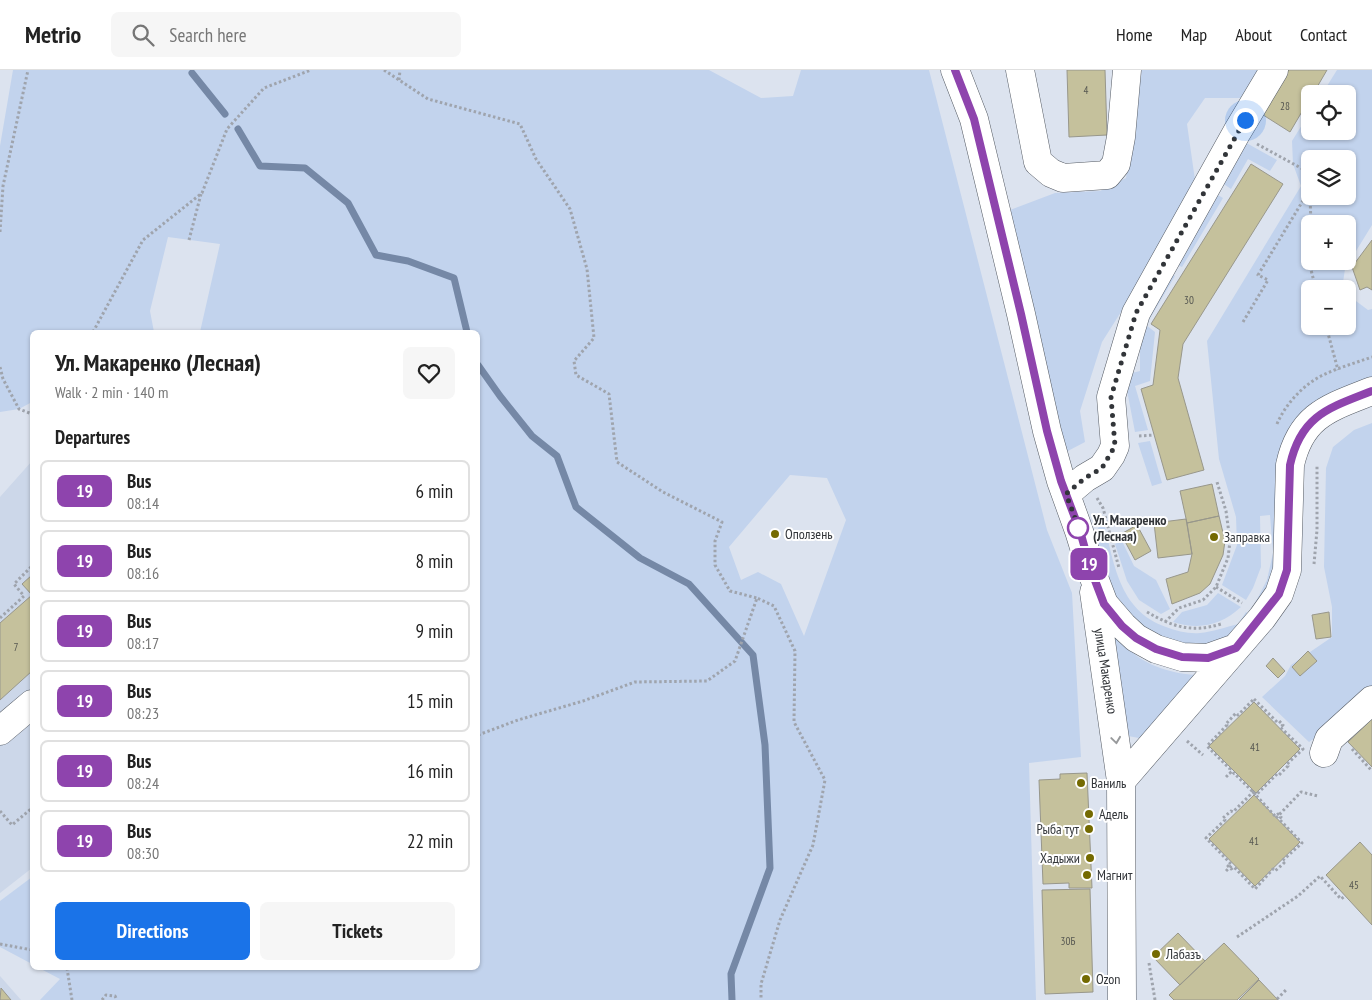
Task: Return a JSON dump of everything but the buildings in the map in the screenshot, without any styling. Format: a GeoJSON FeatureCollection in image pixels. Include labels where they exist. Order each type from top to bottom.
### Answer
{"type":"FeatureCollection","features":[{"type":"Feature","properties":{"kind":"street"},"geometry":{"type":"LineString","coordinates":[[955,70],[974,119],[1047,431],[1075,486],[1080,531],[1091,570]]}},
{"type":"Feature","properties":{"kind":"street"},"geometry":{"type":"LineString","coordinates":[[1020,70],[1038,162],[1051,173],[1063,178],[1107,175],[1116,164],[1121,137],[1127,70]]}},
{"type":"Feature","properties":{"kind":"street"},"geometry":{"type":"LineString","coordinates":[[1075,486],[1102,468],[1115,446],[1111,397],[1136,313],[1237,132],[1274,70]]}},
{"type":"Feature","properties":{"kind":"street"},"geometry":{"type":"LineString","coordinates":[[1121,781],[1236,648],[1279,594],[1287,570],[1290,465],[1294,449],[1301,434],[1314,419],[1328,408],[1372,391]]}},
{"type":"Feature","properties":{"kind":"street","name":"улица Макаренко"},"geometry":{"type":"LineString","coordinates":[[1091,570],[1104,604],[1122,626],[1136,638],[1156,649],[1182,657],[1208,658],[1236,648]]}},
{"type":"Feature","properties":{"kind":"street","name":"улица Макаренко"},"geometry":{"type":"LineString","coordinates":[[1091,570],[1121,781],[1122,1000]]}},
{"type":"Feature","properties":{"kind":"street"},"geometry":{"type":"LineString","coordinates":[[1324,753],[1329,739],[1372,700]]}},
{"type":"Feature","properties":{"kind":"street"},"geometry":{"type":"LineString","coordinates":[[0,730],[30,706]]}},
{"type":"Feature","properties":{"kind":"path"},"geometry":{"type":"LineString","coordinates":[[0,232],[3,186],[28,70]]}},
{"type":"Feature","properties":{"kind":"path"},"geometry":{"type":"LineString","coordinates":[[189,240],[202,193],[227,129],[264,88],[311,70]]}},
{"type":"Feature","properties":{"kind":"path"},"geometry":{"type":"LineString","coordinates":[[384,70],[428,99],[520,124],[536,159],[570,209],[587,269],[594,338],[574,361],[576,375],[609,394],[617,462],[663,492],[722,522],[715,541],[714,565],[730,591],[757,598],[774,606],[795,651],[794,722],[825,780],[813,845],[780,920],[760,984],[761,1000]]}},
{"type":"Feature","properties":{"kind":"path"},"geometry":{"type":"LineString","coordinates":[[399,80],[400,70]]}},
{"type":"Feature","properties":{"kind":"path"},"geometry":{"type":"LineString","coordinates":[[1237,132],[1301,168]]}},
{"type":"Feature","properties":{"kind":"path"},"geometry":{"type":"LineString","coordinates":[[93,330],[143,240],[202,193]]}},
{"type":"Feature","properties":{"kind":"path"},"geometry":{"type":"LineString","coordinates":[[1243,322],[1268,280],[1258,275],[1301,204]]}},
{"type":"Feature","properties":{"kind":"path"},"geometry":{"type":"LineString","coordinates":[[1328,335],[1338,370]]}},
{"type":"Feature","properties":{"kind":"path"},"geometry":{"type":"LineString","coordinates":[[1275,428],[1282,411],[1300,392],[1320,376],[1372,357]]}},
{"type":"Feature","properties":{"kind":"path"},"geometry":{"type":"LineString","coordinates":[[0,367],[3,379],[19,409],[30,413]]}},
{"type":"Feature","properties":{"kind":"path"},"geometry":{"type":"LineString","coordinates":[[1136,437],[1154,435]]}},
{"type":"Feature","properties":{"kind":"path"},"geometry":{"type":"LineString","coordinates":[[1314,571],[1317,530],[1317,464]]}},
{"type":"Feature","properties":{"kind":"path"},"geometry":{"type":"LineString","coordinates":[[1165,622],[1179,608],[1203,600],[1216,587],[1228,558],[1230,541],[1226,511],[1217,482]]}},
{"type":"Feature","properties":{"kind":"path"},"geometry":{"type":"LineString","coordinates":[[1075,486],[1103,508],[1120,571]]}},
{"type":"Feature","properties":{"kind":"path"},"geometry":{"type":"LineString","coordinates":[[0,618],[24,596],[14,584],[30,568]]}},
{"type":"Feature","properties":{"kind":"path"},"geometry":{"type":"LineString","coordinates":[[1216,587],[1247,606]]}},
{"type":"Feature","properties":{"kind":"path"},"geometry":{"type":"LineString","coordinates":[[480,733],[584,701],[635,682],[707,681],[735,661],[757,598]]}},
{"type":"Feature","properties":{"kind":"path"},"geometry":{"type":"LineString","coordinates":[[1143,610],[1165,622],[1182,628],[1199,629],[1220,625],[1226,621]]}},
{"type":"Feature","properties":{"kind":"path"},"geometry":{"type":"LineString","coordinates":[[1279,815],[1275,816],[1234,773],[1232,775],[1229,771],[1230,769],[1207,746],[1236,713],[1238,715],[1254,699],[1276,722],[1278,720],[1280,722]]}},
{"type":"Feature","properties":{"kind":"path"},"geometry":{"type":"LineString","coordinates":[[1277,726],[1280,722]]}},
{"type":"Feature","properties":{"kind":"path"},"geometry":{"type":"LineString","coordinates":[[1253,792],[1256,795],[1277,774],[1279,775],[1302,749],[1280,727],[1283,725],[1280,722]]}},
{"type":"Feature","properties":{"kind":"path"},"geometry":{"type":"LineString","coordinates":[[1184,738],[1203,755]]}},
{"type":"Feature","properties":{"kind":"path"},"geometry":{"type":"LineString","coordinates":[[1226,777],[1233,770]]}},
{"type":"Feature","properties":{"kind":"path"},"geometry":{"type":"LineString","coordinates":[[1229,868],[1230,864],[1206,838],[1225,820],[1223,818],[1231,810],[1233,812],[1253,792]]}},
{"type":"Feature","properties":{"kind":"path"},"geometry":{"type":"LineString","coordinates":[[1276,818],[1301,792],[1318,796]]}},
{"type":"Feature","properties":{"kind":"path"},"geometry":{"type":"LineString","coordinates":[[0,811],[12,825],[30,810]]}},
{"type":"Feature","properties":{"kind":"path"},"geometry":{"type":"LineString","coordinates":[[1229,868],[1231,869],[1234,866],[1255,889],[1274,869],[1275,871],[1284,863],[1282,861],[1302,843],[1279,819],[1281,817],[1279,815]]}},
{"type":"Feature","properties":{"kind":"path"},"geometry":{"type":"LineString","coordinates":[[1226,871],[1234,864]]}},
{"type":"Feature","properties":{"kind":"path"},"geometry":{"type":"LineString","coordinates":[[1237,936],[1298,896],[1320,876],[1341,899],[1345,896]]}},
{"type":"Feature","properties":{"kind":"path"},"geometry":{"type":"LineString","coordinates":[[0,944],[30,950]]}},
{"type":"Feature","properties":{"kind":"path"},"geometry":{"type":"LineString","coordinates":[[1148,957],[1155,1000]]}},
{"type":"Feature","properties":{"kind":"path"},"geometry":{"type":"LineString","coordinates":[[67,970],[72,1000]]}},
{"type":"Feature","properties":{"kind":"path"},"geometry":{"type":"LineString","coordinates":[[1277,999],[1287,989]]}},
{"type":"Feature","properties":{"kind":"path"},"geometry":{"type":"LineString","coordinates":[[102,1000],[106,996],[115,996],[117,1000]]}},
{"type":"Feature","properties":{"kind":"shaded area"},"geometry":{"type":"Polygon","coordinates":[[[13,70],[709,70],[761,98],[793,96],[801,70],[929,70],[1047,530],[1072,593],[1081,757],[1029,763],[1036,1000],[40,1000],[60,979],[43,970],[480,970],[480,330],[200,330],[220,244],[168,237],[150,311],[154,330],[30,330],[30,403],[19,409],[0,412],[0,146],[13,70]],[[790,475],[729,547],[741,580],[758,572],[781,584],[804,636],[846,520],[827,478],[790,475]]]}},
{"type":"Feature","properties":{"kind":"shaded area"},"geometry":{"type":"Polygon","coordinates":[[[1142,70],[1266,70],[1250,98],[1205,98],[1187,124],[1195,180],[1126,304],[1102,342],[1080,411],[1085,442],[1064,453],[1054,415],[1010,210],[1055,193],[1100,191],[1126,178],[1142,70]]]}},
{"type":"Feature","properties":{"kind":"shaded area"},"geometry":{"type":"Polygon","coordinates":[[[1337,70],[1372,70],[1372,225],[1356,251],[1356,215],[1301,215],[1301,270],[1345,270],[1343,280],[1301,280],[1301,335],[1356,335],[1356,301],[1368,310],[1372,309],[1372,382],[1312,409],[1281,569],[1254,605],[1267,580],[1273,553],[1270,515],[1260,516],[1261,567],[1246,600],[1222,585],[1237,545],[1236,517],[1219,459],[1207,341],[1301,186],[1293,164],[1292,141],[1301,126],[1301,140],[1356,140],[1356,85],[1328,85],[1337,70]]]}},
{"type":"Feature","properties":{"kind":"shaded area"},"geometry":{"type":"Polygon","coordinates":[[[1241,140],[1277,160],[1270,171],[1248,159],[1231,189],[1218,180],[1241,140]]]}},
{"type":"Feature","properties":{"kind":"shaded area"},"geometry":{"type":"Polygon","coordinates":[[[1211,191],[1223,198],[1182,267],[1171,262],[1211,191]]]}},
{"type":"Feature","properties":{"kind":"shaded area"},"geometry":{"type":"Polygon","coordinates":[[[1165,270],[1175,276],[1146,325],[1155,332],[1150,381],[1135,386],[1148,430],[1135,432],[1124,375],[1140,371],[1140,342],[1165,270]]]}},
{"type":"Feature","properties":{"kind":"shaded area"},"geometry":{"type":"Polygon","coordinates":[[[1372,423],[1372,687],[1328,729],[1309,742],[1262,697],[1285,676],[1291,665],[1332,637],[1332,607],[1324,567],[1326,468],[1333,447],[1354,430],[1372,423]]]}},
{"type":"Feature","properties":{"kind":"shaded area"},"geometry":{"type":"Polygon","coordinates":[[[1150,441],[1162,483],[1152,486],[1138,443],[1150,441]]]}},
{"type":"Feature","properties":{"kind":"shaded area"},"geometry":{"type":"Polygon","coordinates":[[[30,463],[30,870],[0,893],[0,497],[30,463]]]}},
{"type":"Feature","properties":{"kind":"shaded area"},"geometry":{"type":"Polygon","coordinates":[[[1103,519],[1115,568],[1121,583],[1137,609],[1150,619],[1166,627],[1187,633],[1209,632],[1238,624],[1246,612],[1256,620],[1236,642],[1201,649],[1169,646],[1139,629],[1115,604],[1093,538],[1103,519]]]}},
{"type":"Feature","properties":{"kind":"shaded area"},"geometry":{"type":"Polygon","coordinates":[[[1122,541],[1134,566],[1156,580],[1170,609],[1161,614],[1139,600],[1127,581],[1115,544],[1122,541]]]}},
{"type":"Feature","properties":{"kind":"shaded area"},"geometry":{"type":"Polygon","coordinates":[[[1218,593],[1241,607],[1225,618],[1209,625],[1192,626],[1173,622],[1182,612],[1207,605],[1218,593]]]}},
{"type":"Feature","properties":{"kind":"shaded area"},"geometry":{"type":"Polygon","coordinates":[[[1111,623],[1129,649],[1143,660],[1170,671],[1197,675],[1145,735],[1139,738],[1128,736],[1111,623]]]}},
{"type":"Feature","properties":{"kind":"shaded area"},"geometry":{"type":"Polygon","coordinates":[[[30,878],[30,963],[0,947],[0,901],[30,878]]]}},
{"type":"Feature","properties":{"kind":"shaded area"},"geometry":{"type":"Polygon","coordinates":[[[0,976],[21,1000],[0,1000],[0,976]]]}},
{"type":"Feature","properties":{"kind":"waterway"},"geometry":{"type":"LineString","coordinates":[[192,73],[225,114]]}},
{"type":"Feature","properties":{"kind":"waterway"},"geometry":{"type":"LineString","coordinates":[[238,129],[260,166],[305,168],[348,203],[376,255],[408,261],[454,278],[467,330]]}},
{"type":"Feature","properties":{"kind":"waterway"},"geometry":{"type":"LineString","coordinates":[[480,368],[532,436],[557,456],[576,507],[640,558],[689,584],[753,655],[765,745],[770,868],[731,974],[732,1000]]}},
{"type":"Feature","properties":{"kind":"bus line","name":"19"},"geometry":{"type":"LineString","coordinates":[[955,70],[974,119],[1047,431],[1061,481],[1104,604],[1122,626],[1136,638],[1156,649],[1182,657],[1208,658],[1236,648],[1262,618],[1279,594],[1287,570],[1290,465],[1294,449],[1301,434],[1314,419],[1328,408],[1372,391]]}},
{"type":"Feature","properties":{"kind":"place","name":"Ул. Макаренко (Лесная)"},"geometry":{"type":"Point","coordinates":[1078,528]}},
{"type":"Feature","properties":{"kind":"place","name":"Оползень"},"geometry":{"type":"Point","coordinates":[775,534]}},
{"type":"Feature","properties":{"kind":"place","name":"Заправка"},"geometry":{"type":"Point","coordinates":[1214,537]}},
{"type":"Feature","properties":{"kind":"place","name":"Ваниль"},"geometry":{"type":"Point","coordinates":[1081,783]}},
{"type":"Feature","properties":{"kind":"place","name":"Адель"},"geometry":{"type":"Point","coordinates":[1089,814]}},
{"type":"Feature","properties":{"kind":"place","name":"Рыба тут"},"geometry":{"type":"Point","coordinates":[1089,829]}},
{"type":"Feature","properties":{"kind":"place","name":"Хадыжи"},"geometry":{"type":"Point","coordinates":[1090,858]}},
{"type":"Feature","properties":{"kind":"place","name":"Магнит"},"geometry":{"type":"Point","coordinates":[1087,875]}},
{"type":"Feature","properties":{"kind":"place","name":"Лабазъ"},"geometry":{"type":"Point","coordinates":[1156,954]}},
{"type":"Feature","properties":{"kind":"place","name":"Ozon"},"geometry":{"type":"Point","coordinates":[1086,979]}},
{"type":"Feature","properties":{"kind":"route"},"geometry":{"type":"LineString","coordinates":[[1078,528],[1080,531],[1066,494],[1085,478],[1102,468],[1115,446],[1111,397],[1136,313],[1245,120]]}}]}
